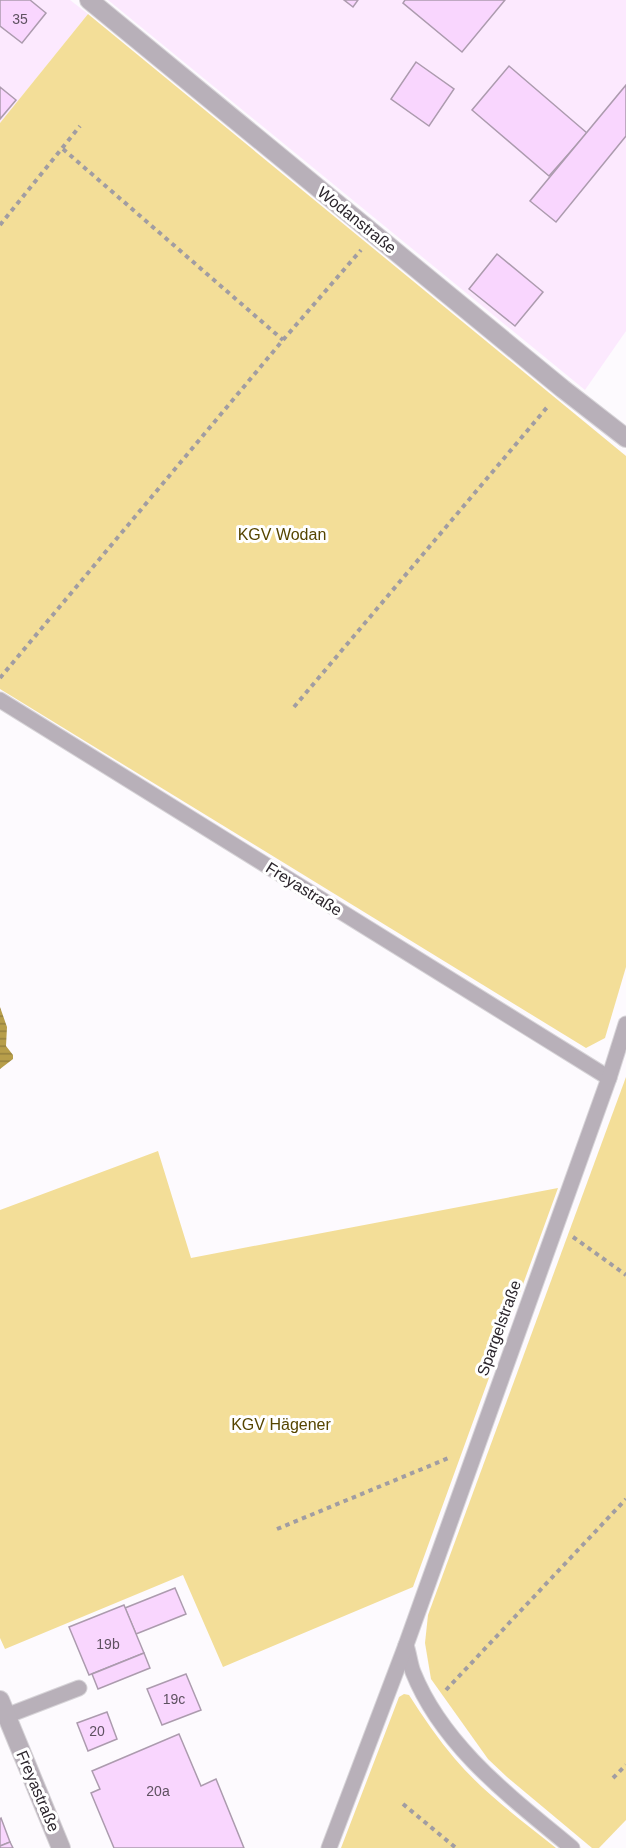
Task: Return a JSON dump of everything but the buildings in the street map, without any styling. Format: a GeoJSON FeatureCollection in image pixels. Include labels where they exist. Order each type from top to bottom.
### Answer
{"type":"FeatureCollection","features":[{"type":"Feature","properties":{"kind":"street","name":"Wodanstraße"},"geometry":{"type":"LineString","coordinates":[[89,0],[563,389],[626,438]]}},
{"type":"Feature","properties":{"kind":"street","name":"Freyastraße"},"geometry":{"type":"LineString","coordinates":[[3,1708],[62,1848]]}},
{"type":"Feature","properties":{"kind":"lane","name":"Freyastraße"},"geometry":{"type":"LineString","coordinates":[[0,700],[609,1078]]}},
{"type":"Feature","properties":{"kind":"lane","name":"Spargelstraße"},"geometry":{"type":"LineString","coordinates":[[328,1848],[406,1645],[609,1078],[626,1024]]}},
{"type":"Feature","properties":{"kind":"lane"},"geometry":{"type":"LineString","coordinates":[[406,1645],[413,1672],[431,1706],[468,1755],[491,1780],[572,1848]]}},
{"type":"Feature","properties":{"kind":"lane"},"geometry":{"type":"LineString","coordinates":[[3,1708],[79,1688]]}},
{"type":"Feature","properties":{"kind":"path"},"geometry":{"type":"LineString","coordinates":[[0,225],[80,126]]}},
{"type":"Feature","properties":{"kind":"path"},"geometry":{"type":"LineString","coordinates":[[63,149],[283,340]]}},
{"type":"Feature","properties":{"kind":"path"},"geometry":{"type":"LineString","coordinates":[[0,678],[283,340],[375,234]]}},
{"type":"Feature","properties":{"kind":"path"},"geometry":{"type":"LineString","coordinates":[[294,707],[563,389]]}},
{"type":"Feature","properties":{"kind":"path"},"geometry":{"type":"LineString","coordinates":[[556,1224],[626,1275]]}},
{"type":"Feature","properties":{"kind":"path"},"geometry":{"type":"LineString","coordinates":[[278,1529],[476,1447]]}},
{"type":"Feature","properties":{"kind":"path"},"geometry":{"type":"LineString","coordinates":[[431,1706],[626,1500]]}},
{"type":"Feature","properties":{"kind":"path"},"geometry":{"type":"LineString","coordinates":[[613,1778],[626,1766]]}},
{"type":"Feature","properties":{"kind":"path"},"geometry":{"type":"LineString","coordinates":[[403,1804],[456,1848]]}},
{"type":"Feature","properties":{"kind":"shaded area"},"geometry":{"type":"Polygon","coordinates":[[[0,0],[70,0],[88,14],[0,123],[0,0]]]}},
{"type":"Feature","properties":{"kind":"shaded area"},"geometry":{"type":"Polygon","coordinates":[[[108,0],[626,0],[626,331],[585,390],[108,0]]]}},
{"type":"Feature","properties":{"kind":"shaded area"},"geometry":{"type":"Polygon","coordinates":[[[0,1007],[7,1027],[6,1046],[13,1055],[13,1059],[0,1069],[0,1007]]]}},
{"type":"Feature","properties":{"kind":"green space","name":"KGV Wodan"},"geometry":{"type":"Polygon","coordinates":[[[88,14],[626,456],[626,967],[605,1038],[586,1048],[0,689],[0,123],[88,14]]]}},
{"type":"Feature","properties":{"kind":"green space"},"geometry":{"type":"Polygon","coordinates":[[[626,1077],[626,1820],[599,1848],[592,1848],[488,1759],[431,1679],[425,1643],[428,1615],[626,1077]]]}},
{"type":"Feature","properties":{"kind":"green space","name":"KGV Hägener"},"geometry":{"type":"Polygon","coordinates":[[[158,1151],[191,1258],[558,1188],[413,1587],[223,1667],[183,1575],[5,1649],[0,1638],[0,1210],[158,1151]]]}},
{"type":"Feature","properties":{"kind":"green space"},"geometry":{"type":"Polygon","coordinates":[[[404,1694],[409,1695],[437,1736],[466,1771],[503,1806],[556,1848],[341,1848],[399,1697],[404,1694]]]}}]}
